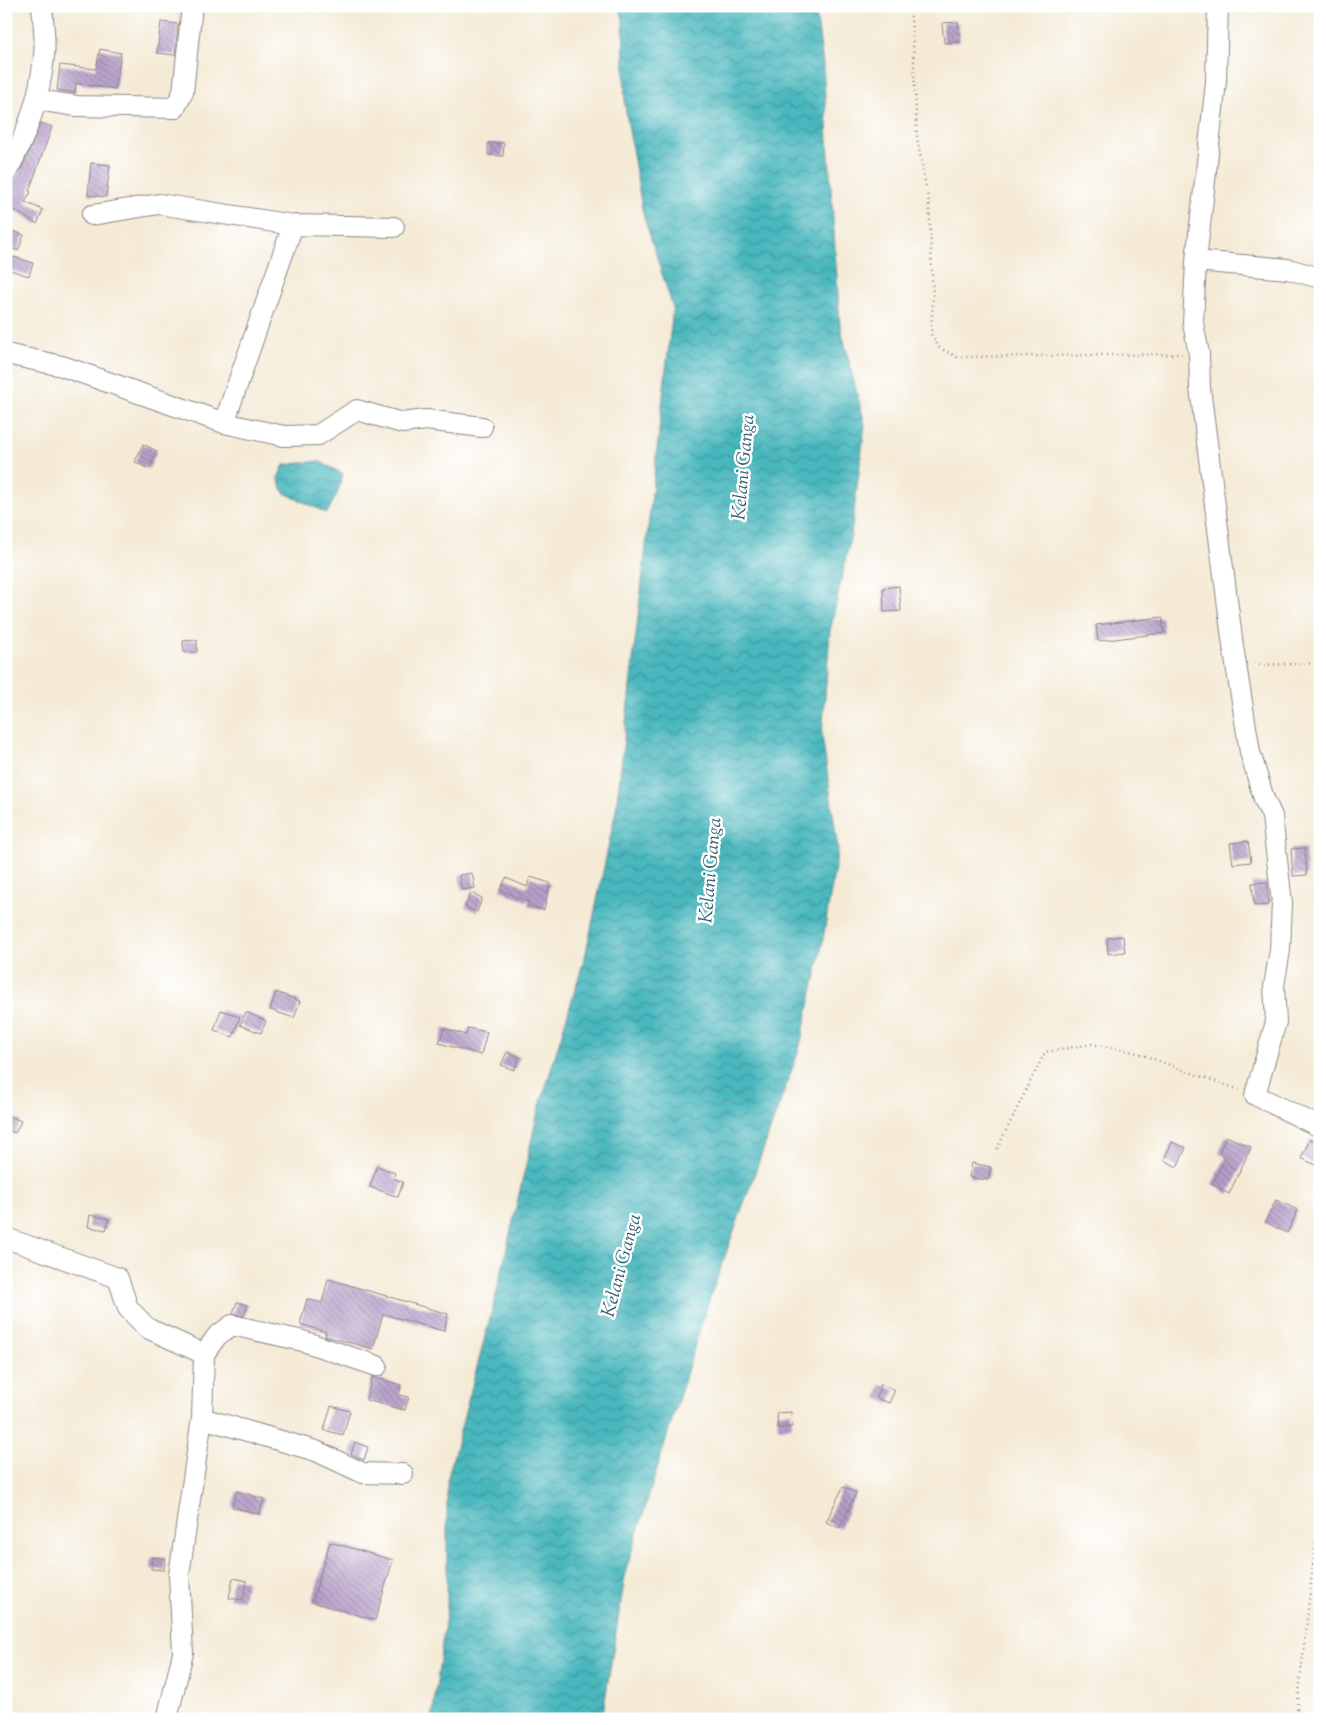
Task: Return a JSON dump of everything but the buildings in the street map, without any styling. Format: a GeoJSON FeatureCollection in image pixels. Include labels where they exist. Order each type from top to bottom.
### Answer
{"type":"FeatureCollection","features":[{"type":"Feature","properties":{"kind":"street"},"geometry":{"type":"LineString","coordinates":[[6,173],[16,154],[37,100],[44,55],[42,6]]}},
{"type":"Feature","properties":{"kind":"street"},"geometry":{"type":"LineString","coordinates":[[37,100],[77,106],[175,108],[183,92],[192,6]]}},
{"type":"Feature","properties":{"kind":"street"},"geometry":{"type":"LineString","coordinates":[[1218,6],[1216,82],[1196,261],[1193,323],[1199,354],[1202,397],[1233,646],[1250,752],[1264,799],[1272,816],[1282,903],[1280,950],[1274,986],[1276,1022],[1255,1095],[1320,1127]]}},
{"type":"Feature","properties":{"kind":"street"},"geometry":{"type":"LineString","coordinates":[[92,215],[159,204],[294,225],[394,227]]}},
{"type":"Feature","properties":{"kind":"street"},"geometry":{"type":"LineString","coordinates":[[224,422],[294,225]]}},
{"type":"Feature","properties":{"kind":"street"},"geometry":{"type":"LineString","coordinates":[[1196,261],[1288,269],[1320,278]]}},
{"type":"Feature","properties":{"kind":"street"},"geometry":{"type":"LineString","coordinates":[[6,354],[62,366],[224,422],[284,436],[318,435],[357,410],[402,423],[426,420],[482,427]]}},
{"type":"Feature","properties":{"kind":"street"},"geometry":{"type":"LineString","coordinates":[[6,1238],[118,1278],[128,1308],[147,1328],[204,1354]]}},
{"type":"Feature","properties":{"kind":"street"},"geometry":{"type":"LineString","coordinates":[[167,1719],[183,1653],[179,1575],[202,1418],[204,1354],[217,1336],[232,1325],[303,1341],[377,1366]]}},
{"type":"Feature","properties":{"kind":"street"},"geometry":{"type":"LineString","coordinates":[[202,1418],[316,1451],[363,1473],[403,1474]]}},
{"type":"Feature","properties":{"kind":"path"},"geometry":{"type":"LineString","coordinates":[[910,6],[914,44],[917,137],[929,203],[933,296],[931,334],[938,347],[957,357],[1199,354]]}},
{"type":"Feature","properties":{"kind":"path"},"geometry":{"type":"LineString","coordinates":[[1250,665],[1320,663]]}},
{"type":"Feature","properties":{"kind":"path"},"geometry":{"type":"LineString","coordinates":[[997,1149],[1045,1052],[1092,1044],[1134,1052],[1255,1095]]}},
{"type":"Feature","properties":{"kind":"path"},"geometry":{"type":"LineString","coordinates":[[1296,1719],[1320,1501]]}},
{"type":"Feature","properties":{"kind":"path"},"geometry":{"type":"LineString","coordinates":[[1296,1714],[1313,1719]]}},
{"type":"Feature","properties":{"kind":"water","name":"Kelani Ganga"},"geometry":{"type":"Polygon","coordinates":[[[618,6],[815,6],[823,64],[840,325],[865,425],[851,535],[830,631],[822,735],[838,849],[820,957],[799,1050],[707,1306],[626,1570],[602,1719],[432,1719],[447,1607],[447,1481],[496,1295],[537,1116],[586,953],[616,810],[673,308],[643,214],[625,106],[623,18],[618,6]]]}},
{"type":"Feature","properties":{"kind":"water"},"geometry":{"type":"Polygon","coordinates":[[[319,461],[343,474],[337,494],[327,513],[284,493],[278,478],[284,465],[319,461]]]}}]}
